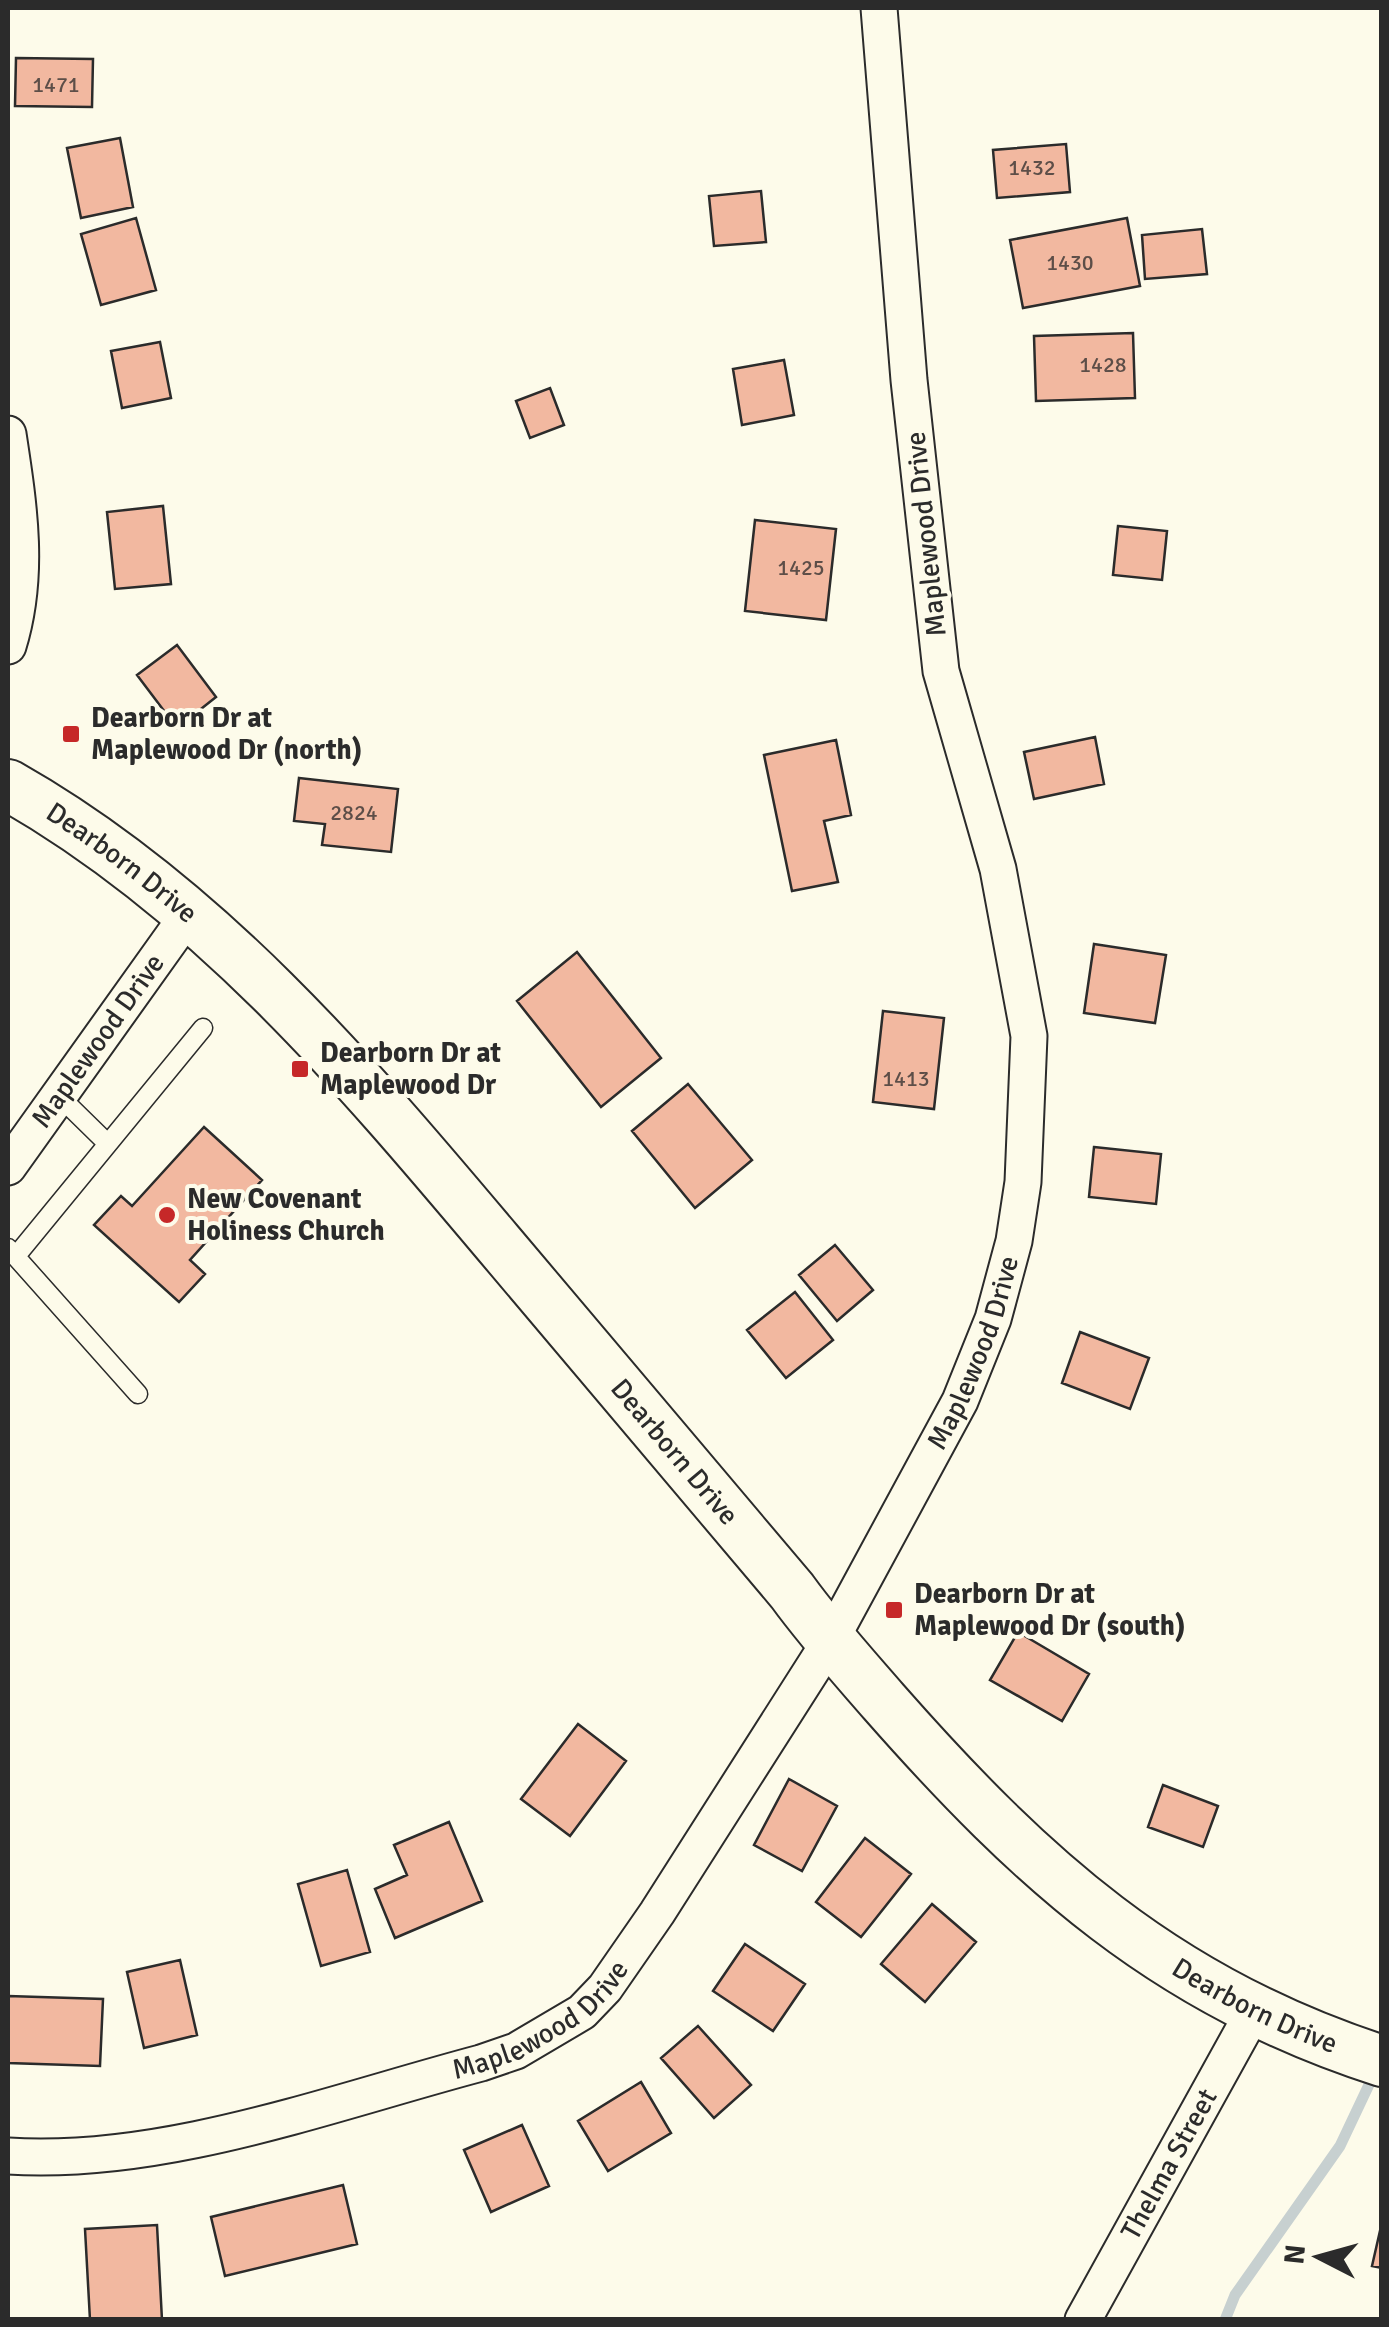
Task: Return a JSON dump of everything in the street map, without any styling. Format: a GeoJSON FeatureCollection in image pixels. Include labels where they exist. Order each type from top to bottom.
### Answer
{"type":"FeatureCollection","features":[{"type":"Feature","properties":{"kind":"street","name":"Maplewood Drive"},"geometry":{"type":"LineString","coordinates":[[8,2156],[64,2160],[202,2137],[480,2064],[555,2030],[605,1988],[829,1642],[960,1400],[982,1350],[1014,1241],[1030,1076],[1030,1036],[1015,942],[941,670],[909,380],[879,8]]}},
{"type":"Feature","properties":{"kind":"street"},"geometry":{"type":"LineString","coordinates":[[8,434],[23,564],[18,612],[8,646]]}},
{"type":"Feature","properties":{"kind":"street","name":"Dearborn Drive"},"geometry":{"type":"LineString","coordinates":[[8,785],[120,860],[188,915],[346,1063],[792,1591],[829,1642],[948,1777],[1036,1864],[1102,1919],[1168,1964],[1334,2046],[1382,2061]]}},
{"type":"Feature","properties":{"kind":"street","name":"Maplewood Drive"},"geometry":{"type":"LineString","coordinates":[[8,1167],[188,915]]}},
{"type":"Feature","properties":{"kind":"street","name":"Thelma Street"},"geometry":{"type":"LineString","coordinates":[[1083,2320],[1255,2009]]}},
{"type":"Feature","properties":{"kind":"lane"},"geometry":{"type":"LineString","coordinates":[[138,1394],[12,1252],[203,1028]]}},
{"type":"Feature","properties":{"kind":"lane"},"geometry":{"type":"LineString","coordinates":[[58,1096],[108,1144]]}},
{"type":"Feature","properties":{"kind":"building"},"geometry":{"type":"Polygon","coordinates":[[[16,58],[93,59],[92,107],[15,106],[16,58]]]}},
{"type":"Feature","properties":{"kind":"building"},"geometry":{"type":"Polygon","coordinates":[[[120,138],[133,207],[81,218],[67,148],[120,138]]]}},
{"type":"Feature","properties":{"kind":"building"},"geometry":{"type":"Polygon","coordinates":[[[1066,144],[1070,192],[997,198],[993,150],[1066,144]]]}},
{"type":"Feature","properties":{"kind":"building"},"geometry":{"type":"Polygon","coordinates":[[[761,191],[766,242],[714,246],[709,196],[761,191]]]}},
{"type":"Feature","properties":{"kind":"building"},"geometry":{"type":"Polygon","coordinates":[[[136,218],[156,290],[101,305],[81,234],[136,218]]]}},
{"type":"Feature","properties":{"kind":"building"},"geometry":{"type":"Polygon","coordinates":[[[1127,218],[1140,286],[1023,308],[1010,240],[1127,218]]]}},
{"type":"Feature","properties":{"kind":"building"},"geometry":{"type":"Polygon","coordinates":[[[1202,229],[1207,274],[1145,279],[1142,235],[1202,229]]]}},
{"type":"Feature","properties":{"kind":"building"},"geometry":{"type":"Polygon","coordinates":[[[1133,333],[1135,398],[1036,401],[1034,336],[1133,333]]]}},
{"type":"Feature","properties":{"kind":"building"},"geometry":{"type":"Polygon","coordinates":[[[160,342],[171,398],[122,408],[111,351],[160,342]]]}},
{"type":"Feature","properties":{"kind":"building"},"geometry":{"type":"Polygon","coordinates":[[[784,360],[794,415],[742,425],[733,369],[784,360]]]}},
{"type":"Feature","properties":{"kind":"building"},"geometry":{"type":"Polygon","coordinates":[[[550,388],[564,425],[530,438],[516,401],[550,388]]]}},
{"type":"Feature","properties":{"kind":"building"},"geometry":{"type":"Polygon","coordinates":[[[163,506],[171,584],[115,589],[107,512],[163,506]]]}},
{"type":"Feature","properties":{"kind":"building"},"geometry":{"type":"Polygon","coordinates":[[[755,520],[836,529],[826,620],[745,611],[755,520]]]}},
{"type":"Feature","properties":{"kind":"building"},"geometry":{"type":"Polygon","coordinates":[[[1118,526],[1167,531],[1162,580],[1113,575],[1118,526]]]}},
{"type":"Feature","properties":{"kind":"building"},"geometry":{"type":"Polygon","coordinates":[[[177,645],[216,697],[177,728],[137,675],[177,645]]]}},
{"type":"Feature","properties":{"kind":"building"},"geometry":{"type":"Polygon","coordinates":[[[1095,737],[1104,784],[1034,799],[1024,752],[1095,737]]]}},
{"type":"Feature","properties":{"kind":"building"},"geometry":{"type":"Polygon","coordinates":[[[836,740],[851,815],[824,821],[838,882],[792,891],[764,755],[836,740]]]}},
{"type":"Feature","properties":{"kind":"building"},"geometry":{"type":"Polygon","coordinates":[[[299,778],[398,789],[391,852],[322,845],[325,824],[294,821],[299,778]]]}},
{"type":"Feature","properties":{"kind":"building"},"geometry":{"type":"Polygon","coordinates":[[[1094,944],[1166,955],[1155,1023],[1084,1013],[1094,944]]]}},
{"type":"Feature","properties":{"kind":"building"},"geometry":{"type":"Polygon","coordinates":[[[577,952],[661,1058],[601,1107],[517,1001],[577,952]]]}},
{"type":"Feature","properties":{"kind":"building"},"geometry":{"type":"Polygon","coordinates":[[[883,1011],[944,1018],[934,1109],[873,1102],[883,1011]]]}},
{"type":"Feature","properties":{"kind":"building"},"geometry":{"type":"Polygon","coordinates":[[[688,1084],[752,1160],[695,1208],[632,1131],[688,1084]]]}},
{"type":"Feature","properties":{"kind":"building","name":"New Covenant Holiness Church"},"geometry":{"type":"Polygon","coordinates":[[[204,1127],[262,1180],[190,1260],[205,1274],[179,1302],[94,1225],[121,1196],[132,1206],[204,1127]]]}},
{"type":"Feature","properties":{"kind":"building"},"geometry":{"type":"Polygon","coordinates":[[[1094,1147],[1161,1154],[1156,1204],[1089,1197],[1094,1147]]]}},
{"type":"Feature","properties":{"kind":"building"},"geometry":{"type":"Polygon","coordinates":[[[835,1245],[873,1290],[837,1321],[799,1275],[835,1245]]]}},
{"type":"Feature","properties":{"kind":"building"},"geometry":{"type":"Polygon","coordinates":[[[795,1292],[833,1340],[786,1378],[747,1330],[795,1292]]]}},
{"type":"Feature","properties":{"kind":"building"},"geometry":{"type":"Polygon","coordinates":[[[1080,1332],[1149,1358],[1130,1409],[1062,1383],[1080,1332]]]}},
{"type":"Feature","properties":{"kind":"building"},"geometry":{"type":"Polygon","coordinates":[[[1018,1632],[1089,1674],[1062,1721],[990,1680],[1018,1632]]]}},
{"type":"Feature","properties":{"kind":"building"},"geometry":{"type":"Polygon","coordinates":[[[578,1724],[626,1761],[570,1836],[521,1799],[578,1724]]]}},
{"type":"Feature","properties":{"kind":"building"},"geometry":{"type":"Polygon","coordinates":[[[789,1779],[837,1806],[802,1871],[754,1845],[789,1779]]]}},
{"type":"Feature","properties":{"kind":"building"},"geometry":{"type":"Polygon","coordinates":[[[1163,1785],[1218,1806],[1203,1847],[1148,1827],[1163,1785]]]}},
{"type":"Feature","properties":{"kind":"building"},"geometry":{"type":"Polygon","coordinates":[[[449,1822],[482,1901],[395,1938],[375,1889],[407,1875],[394,1845],[449,1822]]]}},
{"type":"Feature","properties":{"kind":"building"},"geometry":{"type":"Polygon","coordinates":[[[865,1838],[911,1874],[861,1937],[816,1902],[865,1838]]]}},
{"type":"Feature","properties":{"kind":"building"},"geometry":{"type":"Polygon","coordinates":[[[347,1870],[370,1952],[321,1966],[298,1884],[347,1870]]]}},
{"type":"Feature","properties":{"kind":"building"},"geometry":{"type":"Polygon","coordinates":[[[932,1904],[976,1942],[925,2002],[881,1964],[932,1904]]]}},
{"type":"Feature","properties":{"kind":"building"},"geometry":{"type":"Polygon","coordinates":[[[745,1944],[805,1984],[773,2031],[713,1991],[745,1944]]]}},
{"type":"Feature","properties":{"kind":"building"},"geometry":{"type":"Polygon","coordinates":[[[180,1960],[197,2035],[144,2048],[127,1972],[180,1960]]]}},
{"type":"Feature","properties":{"kind":"building"},"geometry":{"type":"Polygon","coordinates":[[[8,1996],[103,1999],[100,2066],[8,2063],[8,1996]]]}},
{"type":"Feature","properties":{"kind":"building"},"geometry":{"type":"Polygon","coordinates":[[[698,2026],[751,2085],[714,2118],[661,2058],[698,2026]]]}},
{"type":"Feature","properties":{"kind":"building"},"geometry":{"type":"Polygon","coordinates":[[[641,2082],[671,2133],[608,2171],[578,2121],[641,2082]]]}},
{"type":"Feature","properties":{"kind":"building"},"geometry":{"type":"Polygon","coordinates":[[[522,2125],[549,2186],[491,2212],[464,2150],[522,2125]]]}},
{"type":"Feature","properties":{"kind":"building"},"geometry":{"type":"Polygon","coordinates":[[[343,2185],[357,2244],[225,2276],[211,2217],[343,2185]]]}},
{"type":"Feature","properties":{"kind":"building"},"geometry":{"type":"Polygon","coordinates":[[[1382,2222],[1382,2268],[1372,2266],[1382,2222]]]}},
{"type":"Feature","properties":{"kind":"building"},"geometry":{"type":"Polygon","coordinates":[[[157,2225],[162,2320],[90,2320],[85,2229],[157,2225]]]}},
{"type":"Feature","properties":{"kind":"waterway"},"geometry":{"type":"LineString","coordinates":[[1225,2320],[1235,2295],[1340,2146],[1375,2072]]}},
{"type":"Feature","properties":{"kind":"place","name":"Dearborn Dr at Maplewood Dr (north)"},"geometry":{"type":"Point","coordinates":[71,734]}},
{"type":"Feature","properties":{"kind":"place","name":"Dearborn Dr at Maplewood Dr"},"geometry":{"type":"Point","coordinates":[300,1069]}},
{"type":"Feature","properties":{"kind":"place","name":"New Covenant Holiness Church"},"geometry":{"type":"Point","coordinates":[167,1215]}},
{"type":"Feature","properties":{"kind":"place","name":"Dearborn Dr at Maplewood Dr (south)"},"geometry":{"type":"Point","coordinates":[894,1610]}}]}
